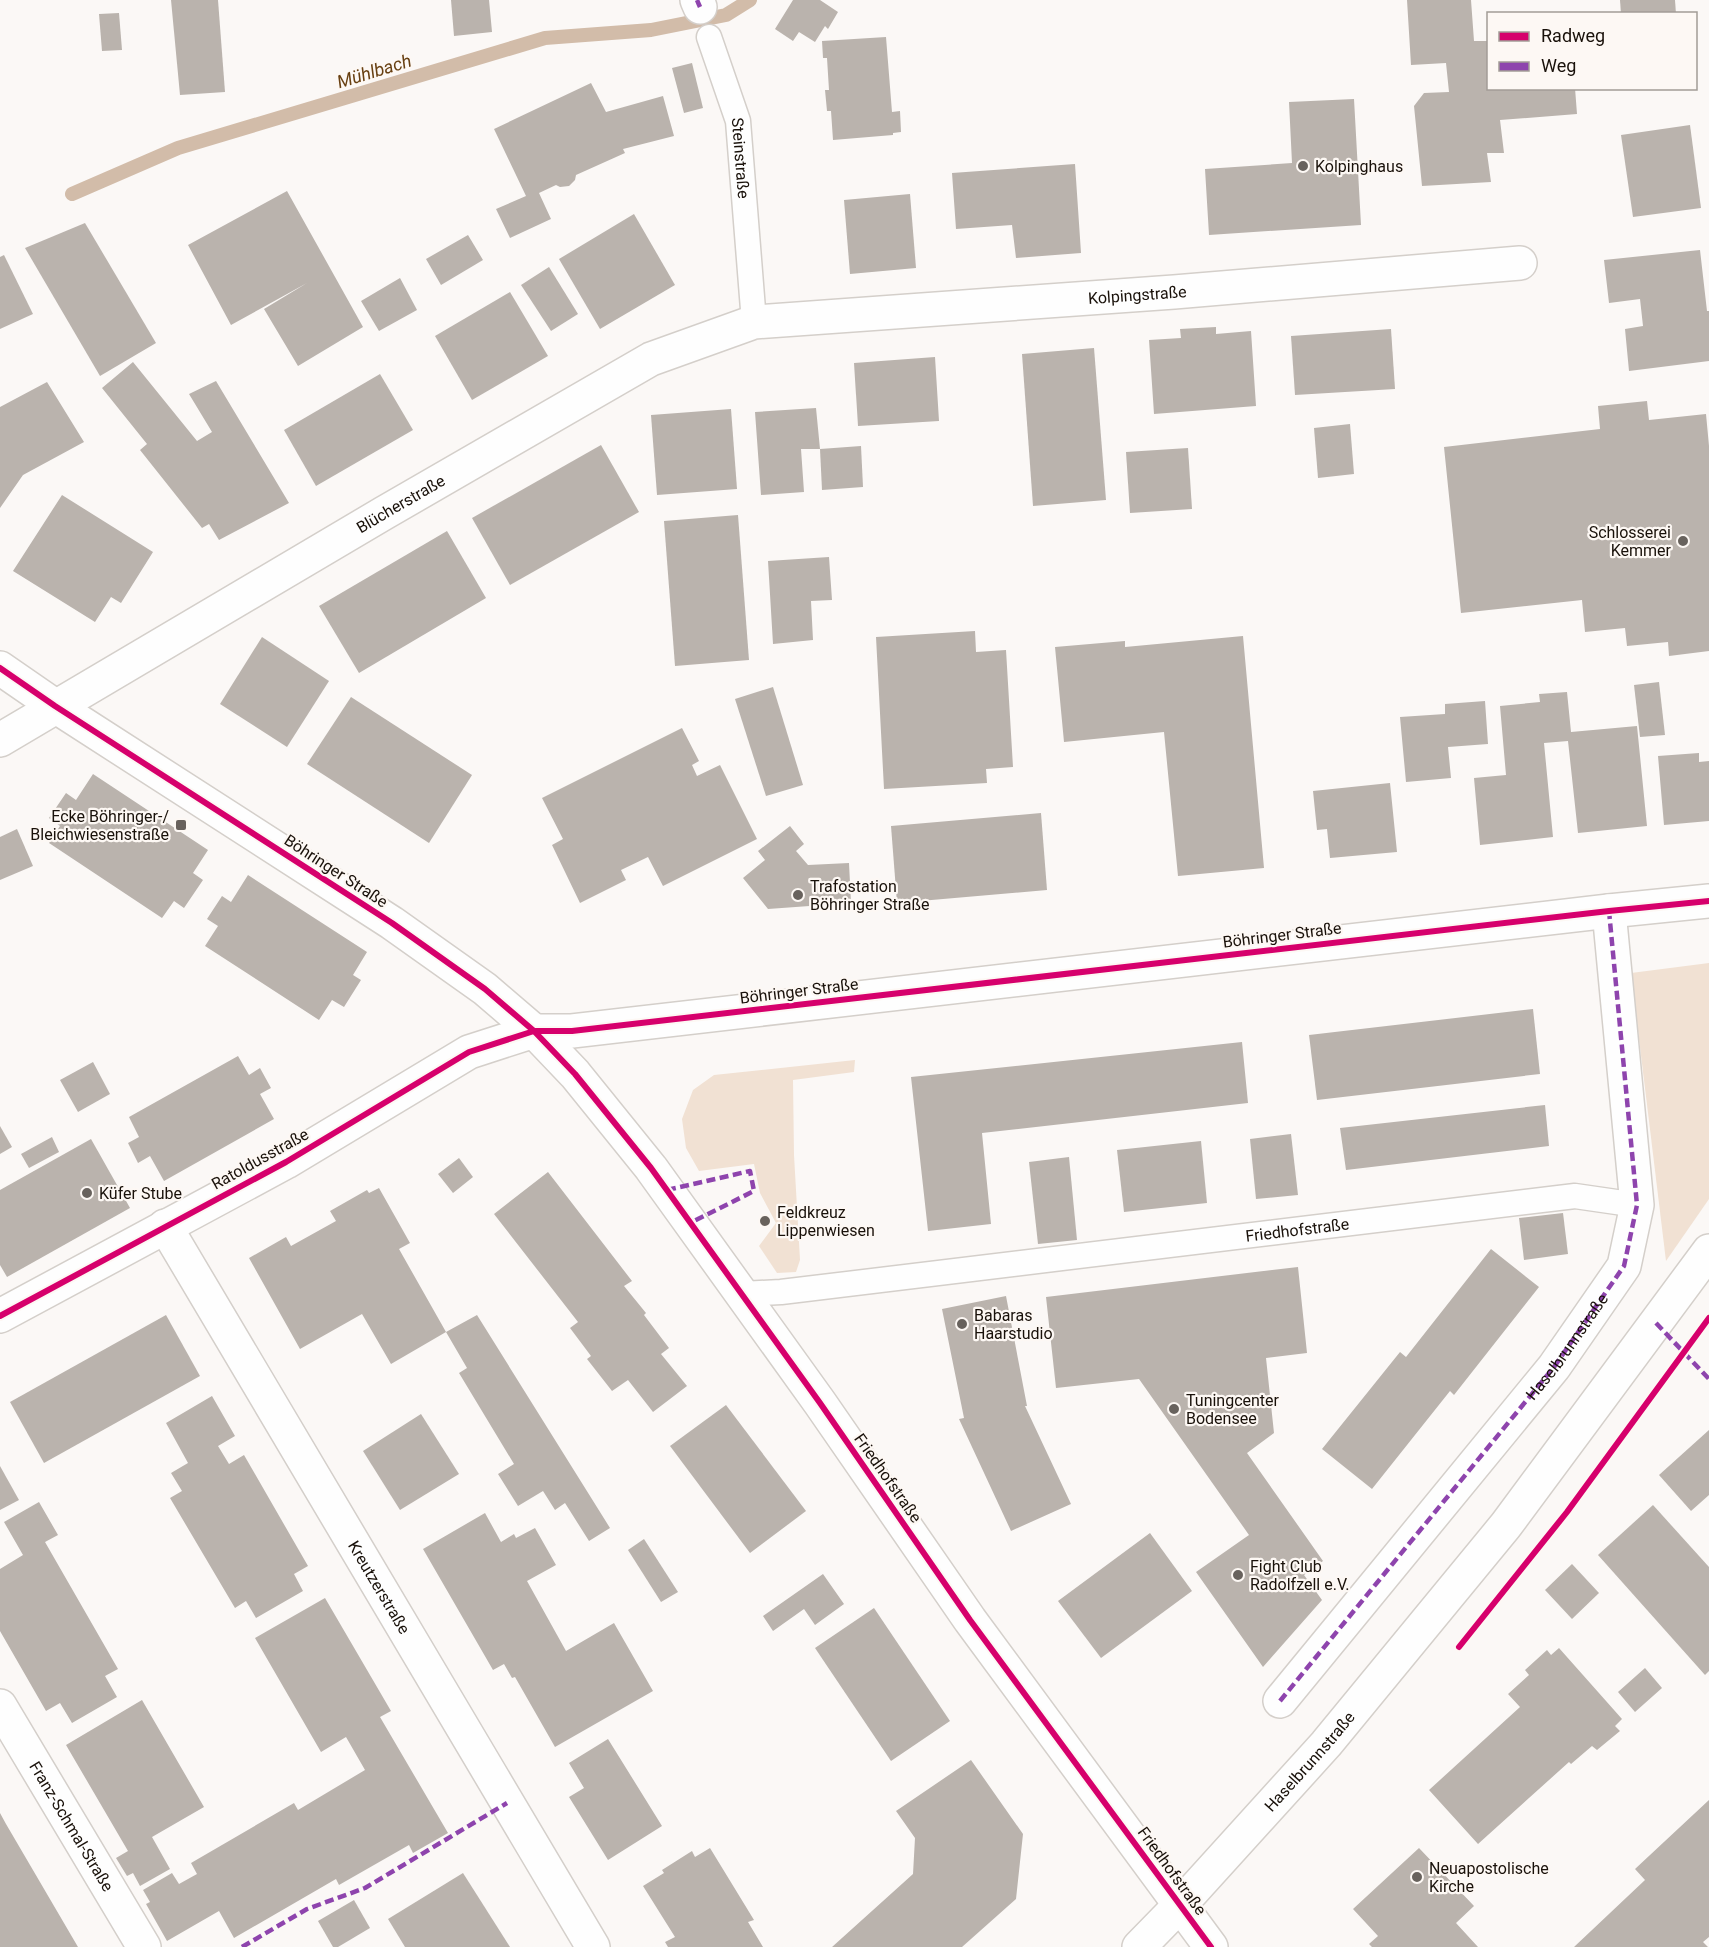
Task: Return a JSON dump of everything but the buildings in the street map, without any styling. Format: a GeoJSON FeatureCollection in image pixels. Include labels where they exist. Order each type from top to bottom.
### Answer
{"type":"FeatureCollection","features":[{"type":"Feature","properties":{"kind":"street","name":"Kolpingstraße"},"geometry":{"type":"LineString","coordinates":[[754,322],[1186,291],[1520,263]]}},
{"type":"Feature","properties":{"kind":"street","name":"Blücherstraße"},"geometry":{"type":"LineString","coordinates":[[0,740],[651,359],[754,322]]}},
{"type":"Feature","properties":{"kind":"street","name":"Böhringer Straße"},"geometry":{"type":"LineString","coordinates":[[0,668],[55,706],[392,923],[485,990],[534,1031],[583,1029],[1709,901]]}},
{"type":"Feature","properties":{"kind":"street","name":"Haselbrunnstraße"},"geometry":{"type":"LineString","coordinates":[[1280,1701],[1554,1367],[1624,1266],[1637,1205],[1609,911]]}},
{"type":"Feature","properties":{"kind":"street","name":"Ratoldusstraße"},"geometry":{"type":"LineString","coordinates":[[0,1316],[286,1162],[469,1052],[534,1031]]}},
{"type":"Feature","properties":{"kind":"street","name":"Friedhofstraße"},"geometry":{"type":"LineString","coordinates":[[534,1031],[575,1074],[651,1168],[827,1413],[970,1620],[1212,1947]]}},
{"type":"Feature","properties":{"kind":"street","name":"Kreutzerstraße"},"geometry":{"type":"LineString","coordinates":[[165,1226],[593,1947]]}},
{"type":"Feature","properties":{"kind":"street","name":"Haselbrunnstraße"},"geometry":{"type":"LineString","coordinates":[[1139,1947],[1326,1744],[1506,1525],[1709,1251]]}},
{"type":"Feature","properties":{"kind":"street","name":"Franz-Schmal-Straße"},"geometry":{"type":"LineString","coordinates":[[0,1706],[144,1947]]}},
{"type":"Feature","properties":{"kind":"lane","name":"Steinstraße"},"geometry":{"type":"LineString","coordinates":[[710,38],[738,121],[754,322]]}},
{"type":"Feature","properties":{"kind":"lane","name":"Friedhofstraße"},"geometry":{"type":"LineString","coordinates":[[741,1294],[781,1292],[1575,1196],[1637,1205]]}},
{"type":"Feature","properties":{"kind":"shaded area"},"geometry":{"type":"Polygon","coordinates":[[[1709,963],[1709,1199],[1666,1261],[1631,973],[1709,963]]]}},
{"type":"Feature","properties":{"kind":"shaded area"},"geometry":{"type":"Polygon","coordinates":[[[855,1060],[854,1072],[793,1080],[794,1155],[800,1260],[796,1272],[777,1273],[759,1246],[776,1223],[760,1193],[754,1164],[699,1171],[686,1148],[682,1119],[693,1090],[714,1075],[855,1060]]]}},
{"type":"Feature","properties":{"kind":"waterway","name":"Mühlbach"},"geometry":{"type":"LineString","coordinates":[[72,194],[178,148],[545,38],[651,30],[726,15],[750,0]]}},
{"type":"Feature","properties":{"kind":"marked path"},"geometry":{"type":"LineString","coordinates":[[697,0],[700,7]]}},
{"type":"Feature","properties":{"kind":"marked path"},"geometry":{"type":"LineString","coordinates":[[1280,1701],[1554,1367],[1624,1266],[1637,1205],[1609,911]]}},
{"type":"Feature","properties":{"kind":"marked path"},"geometry":{"type":"LineString","coordinates":[[667,1190],[750,1171],[754,1191],[690,1223]]}},
{"type":"Feature","properties":{"kind":"marked path"},"geometry":{"type":"LineString","coordinates":[[1656,1323],[1709,1379]]}},
{"type":"Feature","properties":{"kind":"marked path"},"geometry":{"type":"LineString","coordinates":[[242,1947],[307,1909],[365,1888],[507,1803]]}},
{"type":"Feature","properties":{"kind":"cycle path"},"geometry":{"type":"LineString","coordinates":[[0,668],[55,706],[392,923],[485,989],[534,1031],[575,1074],[651,1168],[820,1403],[970,1620],[1211,1947]]}},
{"type":"Feature","properties":{"kind":"cycle path"},"geometry":{"type":"LineString","coordinates":[[0,1316],[286,1162],[469,1052],[534,1031],[572,1031],[1709,901]]}},
{"type":"Feature","properties":{"kind":"cycle path"},"geometry":{"type":"LineString","coordinates":[[1459,1647],[1567,1512],[1709,1318]]}},
{"type":"Feature","properties":{"kind":"place","name":"Kolpinghaus"},"geometry":{"type":"Point","coordinates":[1303,166]}},
{"type":"Feature","properties":{"kind":"place","name":"Schlosserei Kemmer"},"geometry":{"type":"Point","coordinates":[1683,541]}},
{"type":"Feature","properties":{"kind":"place","name":"Ecke Böhringer-/ Bleichwiesenstraße"},"geometry":{"type":"Point","coordinates":[181,825]}},
{"type":"Feature","properties":{"kind":"place","name":"Trafostation Böhringer Straße"},"geometry":{"type":"Point","coordinates":[798,895]}},
{"type":"Feature","properties":{"kind":"place","name":"Küfer Stube"},"geometry":{"type":"Point","coordinates":[87,1193]}},
{"type":"Feature","properties":{"kind":"place","name":"Feldkreuz Lippenwiesen"},"geometry":{"type":"Point","coordinates":[765,1221]}},
{"type":"Feature","properties":{"kind":"place","name":"Babaras Haarstudio"},"geometry":{"type":"Point","coordinates":[962,1324]}},
{"type":"Feature","properties":{"kind":"place","name":"Tuningcenter Bodensee"},"geometry":{"type":"Point","coordinates":[1174,1409]}},
{"type":"Feature","properties":{"kind":"place","name":"Fight Club Radolfzell e.V."},"geometry":{"type":"Point","coordinates":[1238,1575]}},
{"type":"Feature","properties":{"kind":"place","name":"Neuapostolische Kirche"},"geometry":{"type":"Point","coordinates":[1417,1877]}}]}
